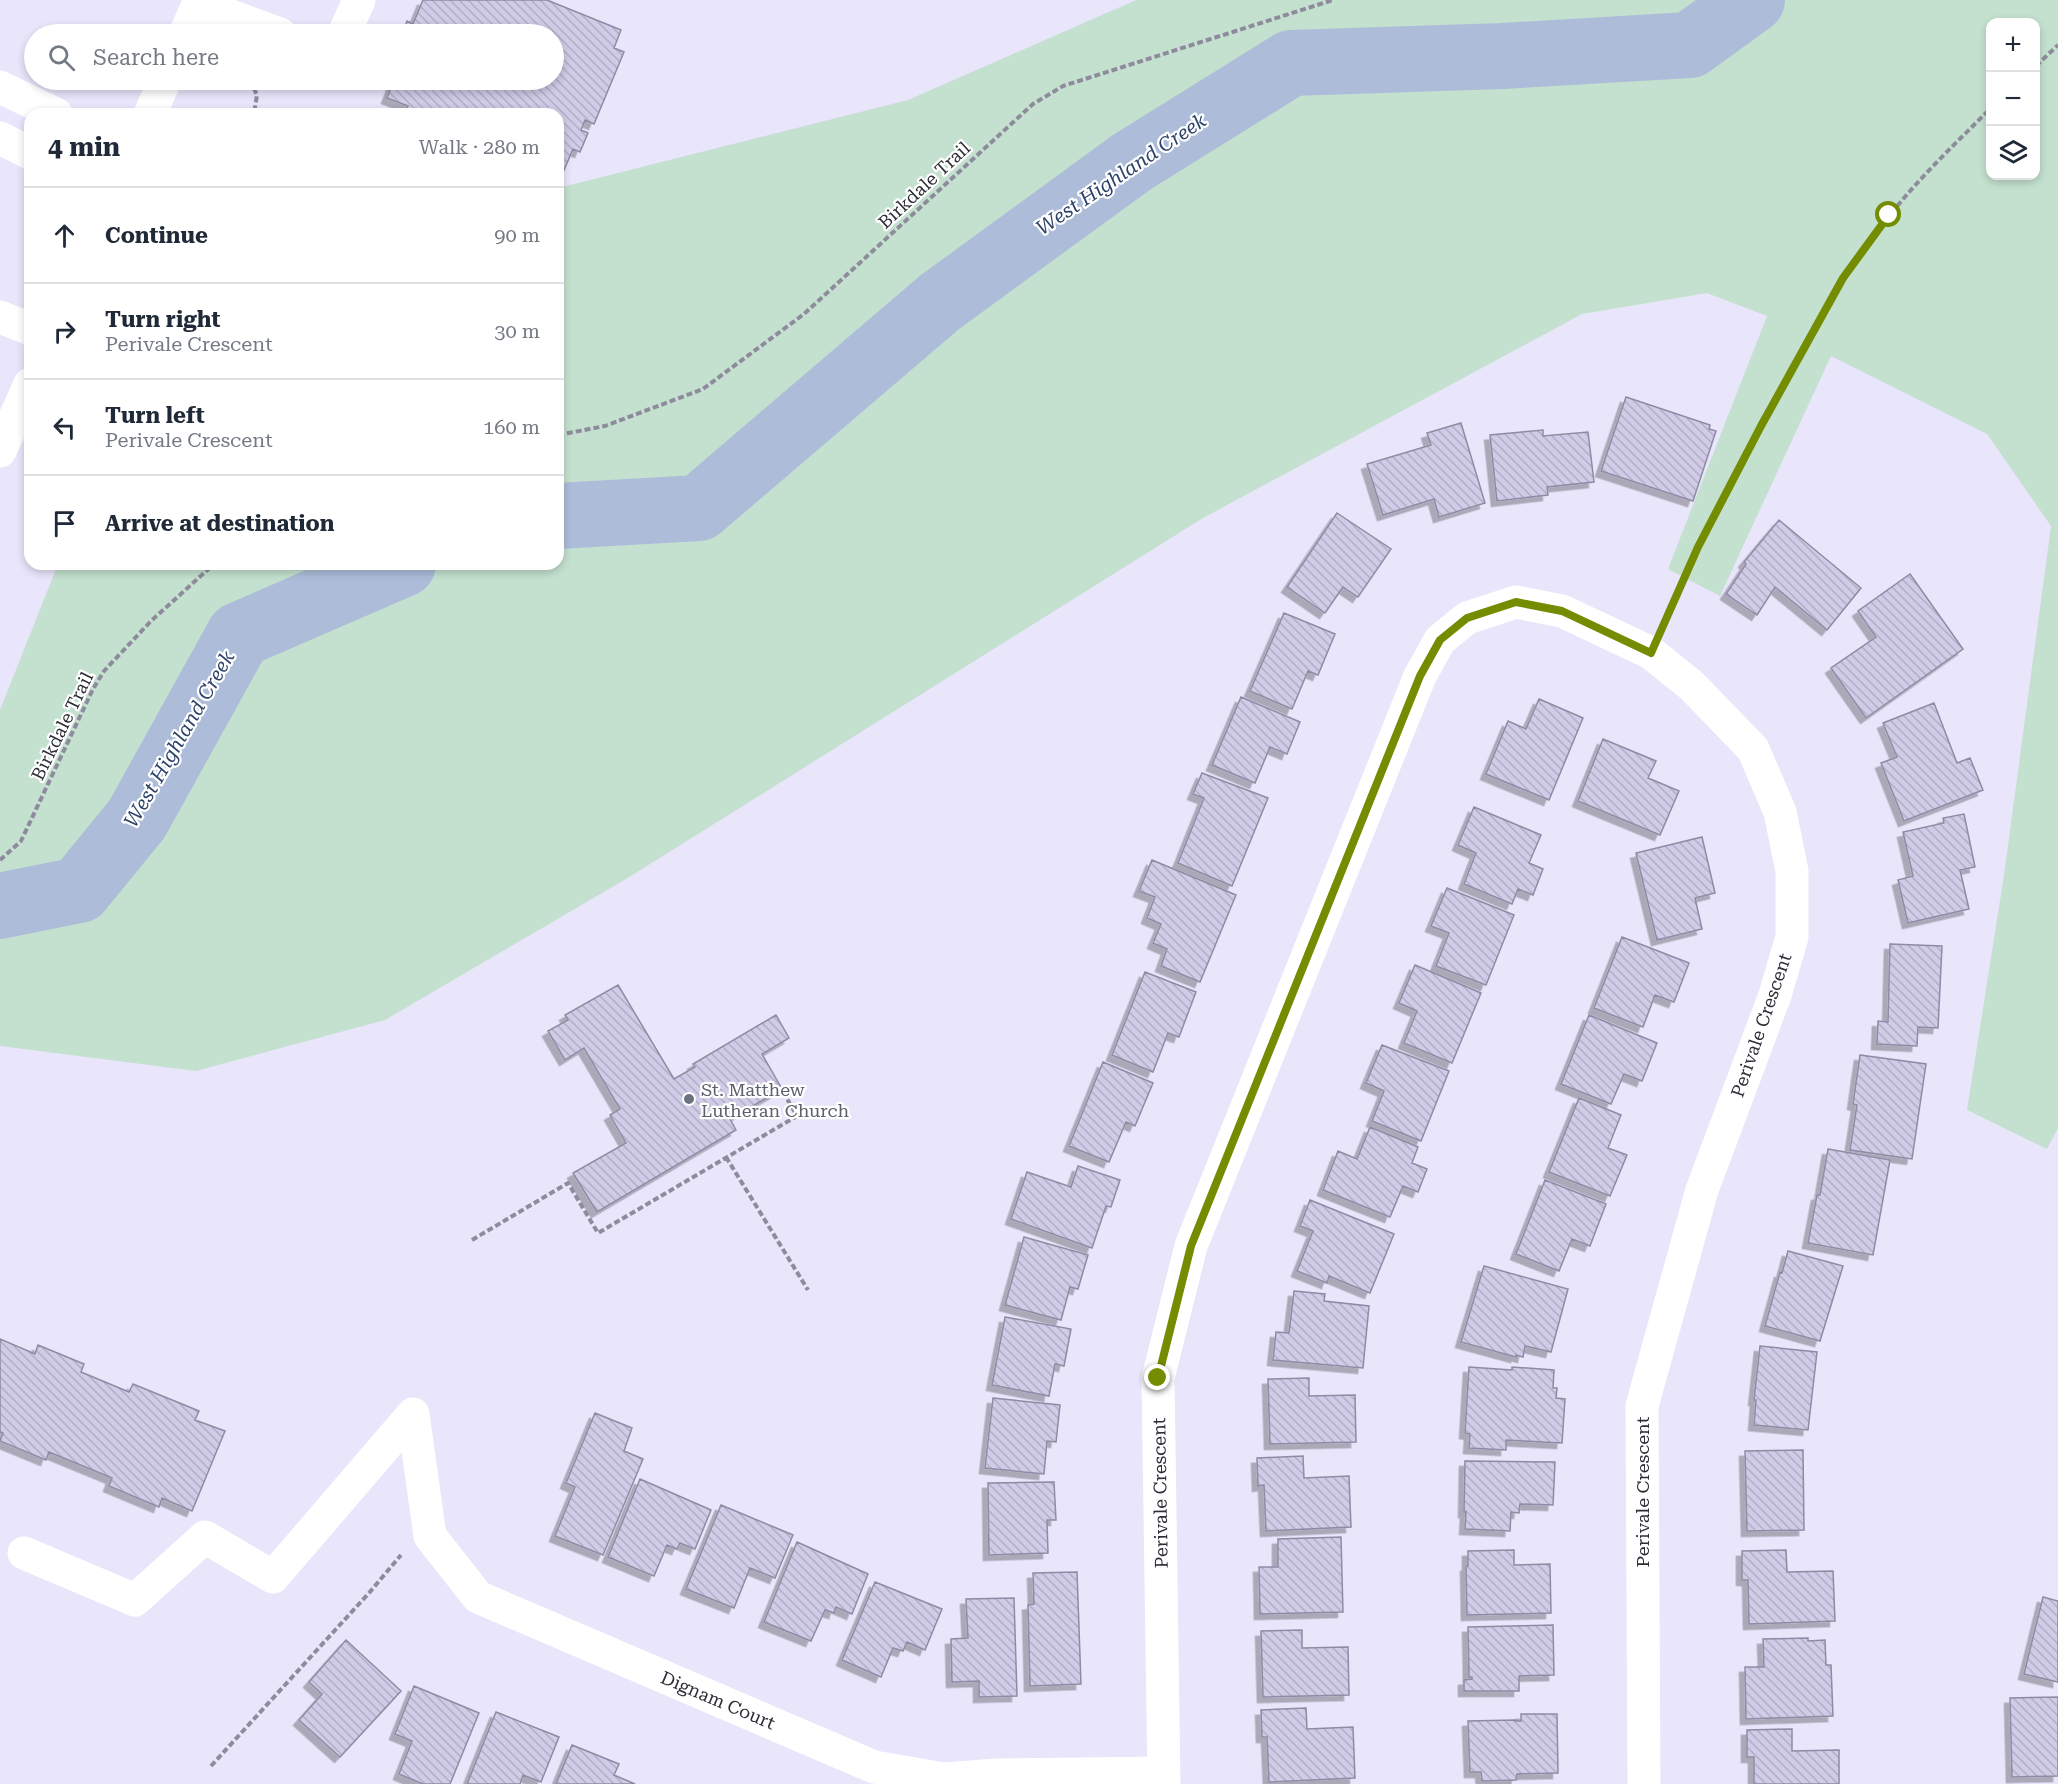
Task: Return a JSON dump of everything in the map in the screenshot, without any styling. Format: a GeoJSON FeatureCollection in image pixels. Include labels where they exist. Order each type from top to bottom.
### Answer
{"type":"FeatureCollection","features":[{"type":"Feature","properties":{"kind":"street"},"geometry":{"type":"LineString","coordinates":[[348,24],[359,0]]}},
{"type":"Feature","properties":{"kind":"street"},"geometry":{"type":"LineString","coordinates":[[189,24],[199,2],[255,24]]}},
{"type":"Feature","properties":{"kind":"street"},"geometry":{"type":"LineString","coordinates":[[0,87],[44,108]]}},
{"type":"Feature","properties":{"kind":"street"},"geometry":{"type":"LineString","coordinates":[[153,108],[161,90]]}},
{"type":"Feature","properties":{"kind":"street"},"geometry":{"type":"LineString","coordinates":[[0,138],[24,150]]}},
{"type":"Feature","properties":{"kind":"street"},"geometry":{"type":"LineString","coordinates":[[0,318],[24,327]]}},
{"type":"Feature","properties":{"kind":"street"},"geometry":{"type":"LineString","coordinates":[[0,451],[24,397]]}},
{"type":"Feature","properties":{"kind":"street","name":"Perivale Crescent"},"geometry":{"type":"LineString","coordinates":[[1164,1779],[1158,1378],[1191,1246],[1420,676],[1440,640],[1467,618],[1516,602],[1562,611],[1651,653],[1692,685],[1753,749],[1780,812],[1792,871],[1792,937],[1775,995],[1702,1190],[1642,1406],[1644,1784]]}},
{"type":"Feature","properties":{"kind":"street","name":"Dignam Court"},"geometry":{"type":"LineString","coordinates":[[24,1553],[135,1600],[205,1537],[273,1577],[413,1414],[430,1536],[478,1597],[874,1767],[944,1779],[998,1775],[1164,1779]]}},
{"type":"Feature","properties":{"kind":"path","name":"Birkdale Trail"},"geometry":{"type":"LineString","coordinates":[[564,434],[605,426],[704,389],[804,314],[1033,104],[1063,86],[1333,0]]}},
{"type":"Feature","properties":{"kind":"path"},"geometry":{"type":"LineString","coordinates":[[2040,62],[2058,45]]}},
{"type":"Feature","properties":{"kind":"path"},"geometry":{"type":"LineString","coordinates":[[255,90],[257,95],[255,108]]}},
{"type":"Feature","properties":{"kind":"path"},"geometry":{"type":"LineString","coordinates":[[1651,653],[1698,547],[1761,426],[1843,278],[1889,215],[1948,150],[1986,113]]}},
{"type":"Feature","properties":{"kind":"path","name":"Birkdale Trail"},"geometry":{"type":"LineString","coordinates":[[0,860],[21,842],[93,689],[104,671],[161,611],[205,570]]}},
{"type":"Feature","properties":{"kind":"path"},"geometry":{"type":"LineString","coordinates":[[472,1239],[568,1183],[598,1233],[797,1116],[786,1097]]}},
{"type":"Feature","properties":{"kind":"path"},"geometry":{"type":"LineString","coordinates":[[726,1157],[808,1290]]}},
{"type":"Feature","properties":{"kind":"path"},"geometry":{"type":"LineString","coordinates":[[211,1766],[369,1593],[428,1523]]}},
{"type":"Feature","properties":{"kind":"green space"},"geometry":{"type":"Polygon","coordinates":[[[1136,0],[2058,0],[2058,1128],[2047,1149],[1967,1110],[2004,875],[2051,526],[1987,434],[1831,356],[1720,596],[1668,569],[1767,316],[1707,293],[1582,314],[1203,518],[626,879],[385,1020],[196,1071],[0,1046],[0,710],[56,570],[564,570],[564,186],[908,100],[1136,0]]]}},
{"type":"Feature","properties":{"kind":"building"},"geometry":{"type":"Polygon","coordinates":[[[423,0],[547,0],[621,30],[614,48],[624,52],[594,124],[585,120],[581,130],[588,133],[580,152],[573,149],[564,170],[564,108],[407,108],[408,106],[387,98],[390,90],[564,90],[564,24],[413,24],[423,0]]]}},
{"type":"Feature","properties":{"kind":"building"},"geometry":{"type":"Polygon","coordinates":[[[1626,397],[1710,425],[1709,429],[1716,431],[1693,501],[1601,471],[1626,397]]]}},
{"type":"Feature","properties":{"kind":"building"},"geometry":{"type":"Polygon","coordinates":[[[1461,423],[1485,503],[1439,517],[1434,499],[1383,515],[1367,464],[1431,445],[1427,433],[1461,423]]]}},
{"type":"Feature","properties":{"kind":"building"},"geometry":{"type":"Polygon","coordinates":[[[1543,430],[1543,436],[1588,432],[1594,482],[1547,487],[1548,495],[1497,501],[1490,435],[1543,430]]]}},
{"type":"Feature","properties":{"kind":"building"},"geometry":{"type":"Polygon","coordinates":[[[1337,513],[1391,549],[1358,597],[1343,587],[1325,613],[1287,587],[1337,513]]]}},
{"type":"Feature","properties":{"kind":"building"},"geometry":{"type":"Polygon","coordinates":[[[1779,520],[1861,588],[1827,630],[1775,587],[1757,615],[1726,594],[1746,564],[1744,562],[1779,520]]]}},
{"type":"Feature","properties":{"kind":"building"},"geometry":{"type":"Polygon","coordinates":[[[1910,574],[1963,649],[1866,718],[1831,668],[1876,637],[1858,611],[1910,574]]]}},
{"type":"Feature","properties":{"kind":"building"},"geometry":{"type":"Polygon","coordinates":[[[1284,613],[1335,634],[1318,675],[1308,671],[1292,709],[1250,691],[1284,613]]]}},
{"type":"Feature","properties":{"kind":"building"},"geometry":{"type":"Polygon","coordinates":[[[1241,697],[1300,722],[1287,754],[1270,747],[1255,783],[1212,765],[1241,697]]]}},
{"type":"Feature","properties":{"kind":"building"},"geometry":{"type":"Polygon","coordinates":[[[1539,699],[1583,718],[1549,800],[1486,774],[1508,721],[1526,729],[1539,699]]]}},
{"type":"Feature","properties":{"kind":"building"},"geometry":{"type":"Polygon","coordinates":[[[1934,703],[1957,763],[1970,758],[1983,790],[1904,821],[1881,763],[1897,757],[1883,723],[1934,703]]]}},
{"type":"Feature","properties":{"kind":"building"},"geometry":{"type":"Polygon","coordinates":[[[1603,739],[1656,761],[1648,778],[1679,791],[1660,835],[1578,801],[1603,739]]]}},
{"type":"Feature","properties":{"kind":"building"},"geometry":{"type":"Polygon","coordinates":[[[1202,773],[1268,798],[1232,886],[1178,863],[1204,798],[1193,794],[1202,773]]]}},
{"type":"Feature","properties":{"kind":"building"},"geometry":{"type":"Polygon","coordinates":[[[1474,807],[1541,835],[1529,863],[1543,869],[1533,895],[1518,889],[1512,904],[1464,884],[1476,853],[1458,845],[1474,807]]]}},
{"type":"Feature","properties":{"kind":"building"},"geometry":{"type":"Polygon","coordinates":[[[1964,814],[1975,867],[1960,870],[1969,909],[1908,923],[1898,880],[1913,876],[1903,832],[1944,823],[1943,818],[1964,814]]]}},
{"type":"Feature","properties":{"kind":"building"},"geometry":{"type":"Polygon","coordinates":[[[1702,837],[1715,893],[1695,898],[1702,929],[1657,940],[1636,853],[1702,837]]]}},
{"type":"Feature","properties":{"kind":"building"},"geometry":{"type":"Polygon","coordinates":[[[1152,860],[1236,895],[1200,982],[1161,966],[1167,949],[1153,943],[1161,924],[1147,918],[1155,897],[1139,891],[1152,860]]]}},
{"type":"Feature","properties":{"kind":"building"},"geometry":{"type":"Polygon","coordinates":[[[1447,888],[1514,915],[1486,985],[1436,966],[1449,933],[1431,926],[1447,888]]]}},
{"type":"Feature","properties":{"kind":"building"},"geometry":{"type":"Polygon","coordinates":[[[1622,937],[1689,963],[1674,1002],[1655,995],[1643,1027],[1594,1008],[1622,937]]]}},
{"type":"Feature","properties":{"kind":"building"},"geometry":{"type":"Polygon","coordinates":[[[1890,944],[1942,946],[1938,1028],[1918,1027],[1917,1046],[1877,1044],[1878,1021],[1888,1022],[1890,944]]]}},
{"type":"Feature","properties":{"kind":"building"},"geometry":{"type":"Polygon","coordinates":[[[1415,965],[1481,993],[1452,1063],[1404,1043],[1417,1011],[1399,1003],[1415,965]]]}},
{"type":"Feature","properties":{"kind":"building"},"geometry":{"type":"Polygon","coordinates":[[[1145,972],[1196,992],[1179,1037],[1168,1033],[1153,1072],[1112,1055],[1145,972]]]}},
{"type":"Feature","properties":{"kind":"building","name":"St. Matthew Lutheran Church"},"geometry":{"type":"Polygon","coordinates":[[[618,985],[674,1079],[695,1067],[693,1064],[776,1015],[789,1038],[762,1054],[782,1089],[730,1119],[736,1130],[597,1212],[573,1173],[626,1143],[610,1115],[620,1109],[584,1048],[565,1060],[548,1031],[568,1020],[565,1015],[618,985]]]}},
{"type":"Feature","properties":{"kind":"building"},"geometry":{"type":"Polygon","coordinates":[[[1589,1015],[1657,1043],[1642,1081],[1624,1074],[1611,1104],[1561,1084],[1589,1015]]]}},
{"type":"Feature","properties":{"kind":"building"},"geometry":{"type":"Polygon","coordinates":[[[1382,1045],[1449,1071],[1421,1141],[1372,1121],[1384,1091],[1366,1083],[1382,1045]]]}},
{"type":"Feature","properties":{"kind":"building"},"geometry":{"type":"Polygon","coordinates":[[[1860,1055],[1926,1064],[1912,1159],[1850,1150],[1857,1105],[1853,1104],[1860,1055]]]}},
{"type":"Feature","properties":{"kind":"building"},"geometry":{"type":"Polygon","coordinates":[[[1103,1062],[1153,1083],[1135,1126],[1126,1122],[1109,1162],[1069,1146],[1103,1062]]]}},
{"type":"Feature","properties":{"kind":"building"},"geometry":{"type":"Polygon","coordinates":[[[1579,1098],[1621,1115],[1608,1148],[1627,1155],[1610,1196],[1549,1172],[1579,1098]]]}},
{"type":"Feature","properties":{"kind":"building"},"geometry":{"type":"Polygon","coordinates":[[[1370,1127],[1418,1147],[1412,1163],[1427,1169],[1418,1192],[1403,1186],[1390,1217],[1323,1190],[1338,1151],[1357,1159],[1370,1127]]]}},
{"type":"Feature","properties":{"kind":"building"},"geometry":{"type":"Polygon","coordinates":[[[1828,1149],[1890,1160],[1873,1255],[1808,1243],[1828,1149]]]}},
{"type":"Feature","properties":{"kind":"building"},"geometry":{"type":"Polygon","coordinates":[[[1078,1166],[1120,1180],[1111,1207],[1106,1206],[1092,1248],[1011,1219],[1027,1172],[1071,1187],[1078,1166]]]}},
{"type":"Feature","properties":{"kind":"building"},"geometry":{"type":"Polygon","coordinates":[[[1545,1180],[1606,1204],[1590,1246],[1572,1239],[1559,1271],[1516,1254],[1545,1180]]]}},
{"type":"Feature","properties":{"kind":"building"},"geometry":{"type":"Polygon","coordinates":[[[1310,1200],[1394,1234],[1370,1293],[1329,1276],[1327,1283],[1297,1271],[1313,1231],[1300,1226],[1310,1200]]]}},
{"type":"Feature","properties":{"kind":"building"},"geometry":{"type":"Polygon","coordinates":[[[1024,1237],[1088,1255],[1078,1289],[1070,1287],[1061,1320],[1005,1305],[1024,1237]]]}},
{"type":"Feature","properties":{"kind":"building"},"geometry":{"type":"Polygon","coordinates":[[[1788,1251],[1843,1266],[1820,1341],[1765,1326],[1788,1251]]]}},
{"type":"Feature","properties":{"kind":"building"},"geometry":{"type":"Polygon","coordinates":[[[1484,1266],[1568,1289],[1551,1352],[1525,1346],[1523,1357],[1516,1355],[1516,1357],[1461,1342],[1484,1266]]]}},
{"type":"Feature","properties":{"kind":"building"},"geometry":{"type":"Polygon","coordinates":[[[1294,1291],[1325,1294],[1324,1301],[1369,1306],[1363,1368],[1273,1360],[1276,1332],[1289,1333],[1294,1291]]]}},
{"type":"Feature","properties":{"kind":"building"},"geometry":{"type":"Polygon","coordinates":[[[1005,1317],[1071,1329],[1064,1366],[1055,1364],[1049,1396],[992,1385],[1005,1317]]]}},
{"type":"Feature","properties":{"kind":"building"},"geometry":{"type":"Polygon","coordinates":[[[0,1339],[35,1354],[38,1345],[84,1364],[81,1372],[129,1392],[133,1384],[199,1411],[195,1420],[225,1431],[192,1511],[162,1498],[159,1507],[109,1486],[112,1478],[49,1452],[46,1460],[0,1441],[3,1433],[0,1432],[0,1339]]]}},
{"type":"Feature","properties":{"kind":"building"},"geometry":{"type":"Polygon","coordinates":[[[1760,1346],[1817,1352],[1808,1430],[1754,1425],[1756,1400],[1754,1400],[1760,1346]]]}},
{"type":"Feature","properties":{"kind":"building"},"geometry":{"type":"Polygon","coordinates":[[[1469,1367],[1554,1370],[1553,1388],[1557,1388],[1556,1398],[1565,1399],[1562,1443],[1506,1440],[1506,1450],[1469,1448],[1470,1434],[1465,1433],[1469,1367]]]}},
{"type":"Feature","properties":{"kind":"building"},"geometry":{"type":"Polygon","coordinates":[[[1309,1378],[1309,1396],[1355,1395],[1356,1442],[1270,1444],[1268,1379],[1309,1378]]]}},
{"type":"Feature","properties":{"kind":"building"},"geometry":{"type":"Polygon","coordinates":[[[993,1398],[1060,1405],[1056,1442],[1047,1441],[1044,1474],[985,1468],[993,1398]]]}},
{"type":"Feature","properties":{"kind":"building"},"geometry":{"type":"Polygon","coordinates":[[[595,1413],[632,1428],[624,1451],[643,1459],[603,1555],[555,1536],[575,1487],[566,1483],[595,1413]]]}},
{"type":"Feature","properties":{"kind":"building"},"geometry":{"type":"Polygon","coordinates":[[[1803,1450],[1804,1530],[1747,1531],[1745,1451],[1803,1450]]]}},
{"type":"Feature","properties":{"kind":"building"},"geometry":{"type":"Polygon","coordinates":[[[1303,1456],[1304,1478],[1349,1476],[1351,1527],[1266,1531],[1264,1485],[1258,1486],[1257,1458],[1303,1456]]]}},
{"type":"Feature","properties":{"kind":"building"},"geometry":{"type":"Polygon","coordinates":[[[1465,1461],[1555,1462],[1553,1505],[1520,1504],[1519,1513],[1511,1512],[1510,1531],[1465,1529],[1465,1461]]]}},
{"type":"Feature","properties":{"kind":"building"},"geometry":{"type":"Polygon","coordinates":[[[640,1479],[711,1510],[695,1549],[680,1543],[677,1549],[667,1545],[654,1576],[608,1557],[640,1479]]]}},
{"type":"Feature","properties":{"kind":"building"},"geometry":{"type":"Polygon","coordinates":[[[1054,1482],[1056,1520],[1047,1520],[1048,1553],[989,1555],[988,1483],[1054,1482]]]}},
{"type":"Feature","properties":{"kind":"building"},"geometry":{"type":"Polygon","coordinates":[[[721,1505],[793,1535],[775,1578],[750,1568],[734,1608],[686,1589],[721,1505]]]}},
{"type":"Feature","properties":{"kind":"building"},"geometry":{"type":"Polygon","coordinates":[[[1341,1537],[1343,1612],[1260,1614],[1259,1567],[1278,1567],[1278,1539],[1341,1537]]]}},
{"type":"Feature","properties":{"kind":"building"},"geometry":{"type":"Polygon","coordinates":[[[797,1542],[868,1574],[852,1614],[836,1607],[834,1613],[825,1610],[811,1641],[764,1622],[797,1542]]]}},
{"type":"Feature","properties":{"kind":"building"},"geometry":{"type":"Polygon","coordinates":[[[1514,1550],[1514,1565],[1550,1564],[1551,1613],[1467,1615],[1468,1551],[1514,1550]]]}},
{"type":"Feature","properties":{"kind":"building"},"geometry":{"type":"Polygon","coordinates":[[[1786,1550],[1787,1572],[1833,1571],[1835,1621],[1749,1624],[1748,1580],[1742,1580],[1742,1551],[1786,1550]]]}},
{"type":"Feature","properties":{"kind":"building"},"geometry":{"type":"Polygon","coordinates":[[[1077,1572],[1081,1684],[1030,1686],[1028,1605],[1034,1604],[1033,1573],[1077,1572]]]}},
{"type":"Feature","properties":{"kind":"building"},"geometry":{"type":"Polygon","coordinates":[[[875,1582],[942,1609],[925,1650],[907,1642],[903,1651],[893,1648],[881,1677],[842,1660],[875,1582]]]}},
{"type":"Feature","properties":{"kind":"building"},"geometry":{"type":"Polygon","coordinates":[[[2043,1597],[2058,1601],[2058,1682],[2024,1674],[2043,1597]]]}},
{"type":"Feature","properties":{"kind":"building"},"geometry":{"type":"Polygon","coordinates":[[[1014,1598],[1017,1696],[979,1697],[979,1681],[952,1682],[951,1639],[968,1638],[966,1599],[1014,1598]]]}},
{"type":"Feature","properties":{"kind":"building"},"geometry":{"type":"Polygon","coordinates":[[[1553,1625],[1554,1675],[1519,1676],[1519,1691],[1464,1691],[1464,1680],[1472,1679],[1469,1677],[1468,1627],[1553,1625]]]}},
{"type":"Feature","properties":{"kind":"building"},"geometry":{"type":"Polygon","coordinates":[[[1302,1630],[1302,1648],[1348,1647],[1349,1695],[1263,1697],[1261,1631],[1302,1630]]]}},
{"type":"Feature","properties":{"kind":"building"},"geometry":{"type":"Polygon","coordinates":[[[1808,1638],[1808,1641],[1825,1640],[1826,1665],[1831,1665],[1833,1716],[1746,1719],[1745,1667],[1764,1667],[1763,1639],[1808,1638]]]}},
{"type":"Feature","properties":{"kind":"building"},"geometry":{"type":"Polygon","coordinates":[[[346,1640],[401,1691],[340,1757],[299,1720],[322,1694],[309,1682],[346,1640]]]}},
{"type":"Feature","properties":{"kind":"building"},"geometry":{"type":"Polygon","coordinates":[[[414,1686],[479,1713],[450,1784],[423,1784],[399,1774],[412,1741],[395,1734],[414,1686]]]}},
{"type":"Feature","properties":{"kind":"building"},"geometry":{"type":"Polygon","coordinates":[[[2058,1697],[2058,1776],[2012,1777],[2010,1698],[2058,1697]]]}},
{"type":"Feature","properties":{"kind":"building"},"geometry":{"type":"Polygon","coordinates":[[[1306,1708],[1307,1729],[1353,1727],[1355,1778],[1269,1782],[1267,1737],[1262,1737],[1261,1710],[1306,1708]]]}},
{"type":"Feature","properties":{"kind":"building"},"geometry":{"type":"Polygon","coordinates":[[[496,1712],[559,1737],[541,1782],[523,1775],[520,1784],[467,1784],[496,1712]]]}},
{"type":"Feature","properties":{"kind":"building"},"geometry":{"type":"Polygon","coordinates":[[[1521,1714],[1557,1714],[1558,1773],[1517,1774],[1516,1780],[1482,1781],[1481,1772],[1470,1772],[1468,1721],[1521,1721],[1521,1714]]]}},
{"type":"Feature","properties":{"kind":"building"},"geometry":{"type":"Polygon","coordinates":[[[1792,1729],[1792,1751],[1839,1750],[1839,1784],[1754,1784],[1754,1757],[1747,1757],[1747,1730],[1792,1729]]]}},
{"type":"Feature","properties":{"kind":"building"},"geometry":{"type":"Polygon","coordinates":[[[572,1745],[619,1764],[614,1775],[635,1784],[556,1784],[572,1745]]]}},
{"type":"Feature","properties":{"kind":"waterway","name":"West Highland Creek"},"geometry":{"type":"LineString","coordinates":[[564,516],[699,508],[940,302],[1132,162],[1291,63],[1503,56],[1690,45],[1752,0]]}},
{"type":"Feature","properties":{"kind":"waterway","name":"West Highland Creek"},"geometry":{"type":"LineString","coordinates":[[0,906],[79,890],[137,819],[239,635],[389,570]]}},
{"type":"Feature","properties":{"kind":"place","name":"St. Matthew Lutheran Church"},"geometry":{"type":"Point","coordinates":[689,1099]}},
{"type":"Feature","properties":{"kind":"route"},"geometry":{"type":"LineString","coordinates":[[1158,1378],[1191,1246],[1420,676],[1440,640],[1467,618],[1516,602],[1562,611],[1651,653],[1698,547],[1761,426],[1843,278],[1889,215]]}}]}
